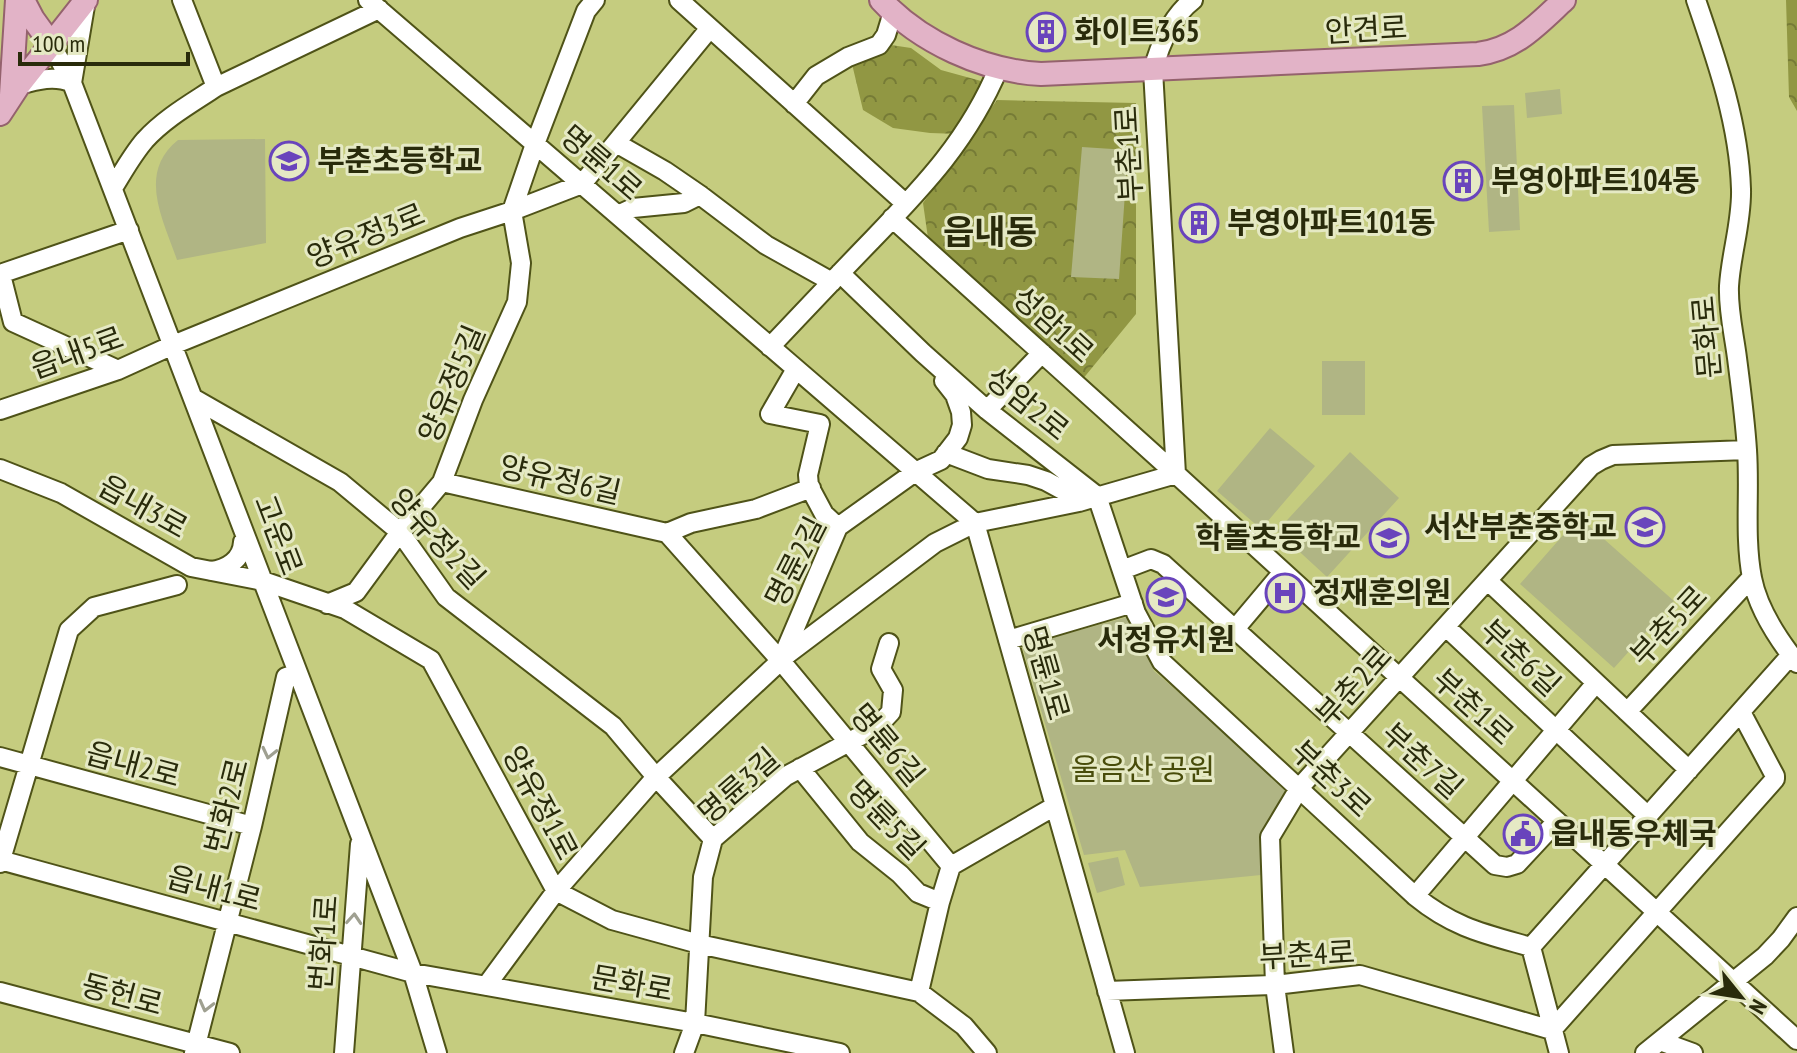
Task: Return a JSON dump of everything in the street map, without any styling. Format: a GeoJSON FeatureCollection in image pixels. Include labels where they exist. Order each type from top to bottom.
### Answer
{"type":"FeatureCollection","features":[{"type":"Feature","properties":{"kind":"main road"},"geometry":{"type":"LineString","coordinates":[[10,99],[17,0]]}},
{"type":"Feature","properties":{"kind":"main road","name":"고운로"},"geometry":{"type":"LineString","coordinates":[[23,0],[51,44]]}},
{"type":"Feature","properties":{"kind":"main road","name":"고운로"},"geometry":{"type":"LineString","coordinates":[[38,0],[51,44]]}},
{"type":"Feature","properties":{"kind":"main road"},"geometry":{"type":"LineString","coordinates":[[10,99],[86,0]]}},
{"type":"Feature","properties":{"kind":"main road","name":"안견로"},"geometry":{"type":"LineString","coordinates":[[887,6],[921,32],[980,62],[1041,74],[1487,53],[1512,44],[1564,0]]}},
{"type":"Feature","properties":{"kind":"street"},"geometry":{"type":"LineString","coordinates":[[10,99],[51,79],[72,83],[86,0]]}},
{"type":"Feature","properties":{"kind":"street"},"geometry":{"type":"LineString","coordinates":[[182,0],[216,87]]}},
{"type":"Feature","properties":{"kind":"street"},"geometry":{"type":"LineString","coordinates":[[535,144],[586,11],[595,0]]}},
{"type":"Feature","properties":{"kind":"street"},"geometry":{"type":"LineString","coordinates":[[679,0],[906,204]]}},
{"type":"Feature","properties":{"kind":"street"},"geometry":{"type":"LineString","coordinates":[[1153,70],[1173,23],[1193,0]]}},
{"type":"Feature","properties":{"kind":"street","name":"문화로"},"geometry":{"type":"LineString","coordinates":[[1696,0],[1729,105],[1740,178],[1739,221],[1729,300],[1747,450],[1752,577],[1770,623],[1794,659]]}},
{"type":"Feature","properties":{"kind":"street"},"geometry":{"type":"LineString","coordinates":[[113,188],[136,152],[168,119],[216,87],[374,4]]}},
{"type":"Feature","properties":{"kind":"street","name":"명륜1로"},"geometry":{"type":"LineString","coordinates":[[374,4],[975,523],[1125,1053]]}},
{"type":"Feature","properties":{"kind":"street"},"geometry":{"type":"LineString","coordinates":[[794,104],[816,76],[848,57],[879,45],[886,35],[887,6]]}},
{"type":"Feature","properties":{"kind":"street"},"geometry":{"type":"LineString","coordinates":[[582,184],[710,28]]}},
{"type":"Feature","properties":{"kind":"street","name":"고운로"},"geometry":{"type":"LineString","coordinates":[[51,44],[72,83],[113,188],[263,581],[292,675],[360,836],[413,973],[437,1053]]}},
{"type":"Feature","properties":{"kind":"street"},"geometry":{"type":"LineString","coordinates":[[770,347],[934,175],[971,123],[999,67]]}},
{"type":"Feature","properties":{"kind":"street","name":"부춘1로"},"geometry":{"type":"LineString","coordinates":[[1153,70],[1176,474],[1797,1040]]}},
{"type":"Feature","properties":{"kind":"street","name":"성암2로"},"geometry":{"type":"LineString","coordinates":[[616,143],[665,171],[766,245],[836,277],[1088,499]]}},
{"type":"Feature","properties":{"kind":"street","name":"양유정5길"},"geometry":{"type":"LineString","coordinates":[[327,604],[356,592],[442,482],[473,400],[517,302],[521,263],[512,211],[535,144]]}},
{"type":"Feature","properties":{"kind":"street","name":"양유정3로"},"geometry":{"type":"LineString","coordinates":[[173,345],[460,228],[582,184]]}},
{"type":"Feature","properties":{"kind":"street"},"geometry":{"type":"LineString","coordinates":[[618,215],[633,208],[684,203],[700,195]]}},
{"type":"Feature","properties":{"kind":"street","name":"성암1로"},"geometry":{"type":"LineString","coordinates":[[892,218],[1176,474]]}},
{"type":"Feature","properties":{"kind":"street"},"geometry":{"type":"LineString","coordinates":[[118,370],[6,325],[0,274],[129,230]]}},
{"type":"Feature","properties":{"kind":"street","name":"읍내5로"},"geometry":{"type":"LineString","coordinates":[[0,410],[118,370],[173,345]]}},
{"type":"Feature","properties":{"kind":"street","name":"성암2로"},"geometry":{"type":"LineString","coordinates":[[923,353],[955,395],[961,412],[962,425],[958,438],[946,453]]}},
{"type":"Feature","properties":{"kind":"street"},"geometry":{"type":"LineString","coordinates":[[987,410],[1042,353]]}},
{"type":"Feature","properties":{"kind":"street"},"geometry":{"type":"LineString","coordinates":[[796,369],[770,414],[820,424],[808,475],[824,514],[838,527]]}},
{"type":"Feature","properties":{"kind":"street","name":"양유정2길"},"geometry":{"type":"LineString","coordinates":[[193,398],[340,482],[400,532],[446,597],[613,726],[656,777]]}},
{"type":"Feature","properties":{"kind":"street","name":"부춘2로"},"geometry":{"type":"LineString","coordinates":[[1284,1053],[1275,985],[1270,837],[1300,787],[1588,468],[1613,455],[1747,450]]}},
{"type":"Feature","properties":{"kind":"street"},"geometry":{"type":"LineString","coordinates":[[915,472],[941,460],[946,453],[988,469],[1028,475],[1088,499]]}},
{"type":"Feature","properties":{"kind":"street","name":"읍내3로"},"geometry":{"type":"LineString","coordinates":[[0,469],[61,493],[191,567],[263,581]]}},
{"type":"Feature","properties":{"kind":"street","name":"명륜2길"},"geometry":{"type":"LineString","coordinates":[[781,661],[838,527],[915,472]]}},
{"type":"Feature","properties":{"kind":"street"},"geometry":{"type":"LineString","coordinates":[[975,523],[1088,499],[1176,474]]}},
{"type":"Feature","properties":{"kind":"street","name":"양유정6길"},"geometry":{"type":"LineString","coordinates":[[442,482],[667,533]]}},
{"type":"Feature","properties":{"kind":"street"},"geometry":{"type":"LineString","coordinates":[[781,661],[667,533],[691,523],[756,509],[811,488]]}},
{"type":"Feature","properties":{"kind":"street","name":"부춘3로"},"geometry":{"type":"LineString","coordinates":[[1088,499],[1162,662],[1415,896],[1454,923],[1531,947]]}},
{"type":"Feature","properties":{"kind":"street","name":"명륜2길"},"geometry":{"type":"LineString","coordinates":[[486,986],[556,891],[656,777],[781,661],[935,543],[975,523]]}},
{"type":"Feature","properties":{"kind":"street"},"geometry":{"type":"LineString","coordinates":[[209,572],[230,565],[240,555],[243,542],[247,540]]}},
{"type":"Feature","properties":{"kind":"street","name":"부춘7길"},"geometry":{"type":"LineString","coordinates":[[1122,570],[1147,560],[1157,560],[1495,865],[1510,867],[1520,862],[1557,821]]}},
{"type":"Feature","properties":{"kind":"street"},"geometry":{"type":"LineString","coordinates":[[1235,629],[1283,572]]}},
{"type":"Feature","properties":{"kind":"street","name":"부춘5로"},"geometry":{"type":"LineString","coordinates":[[1627,712],[1752,577]]}},
{"type":"Feature","properties":{"kind":"street","name":"양유정1로"},"geometry":{"type":"LineString","coordinates":[[263,581],[345,609],[431,660],[556,891],[612,920],[699,944],[919,992],[964,1026],[987,1053]]}},
{"type":"Feature","properties":{"kind":"street","name":"부춘5로"},"geometry":{"type":"LineString","coordinates":[[1488,581],[1689,770]]}},
{"type":"Feature","properties":{"kind":"street"},"geometry":{"type":"LineString","coordinates":[[0,861],[69,630],[94,607],[177,585]]}},
{"type":"Feature","properties":{"kind":"street"},"geometry":{"type":"LineString","coordinates":[[1008,640],[1133,603]]}},
{"type":"Feature","properties":{"kind":"street","name":"부춘6길"},"geometry":{"type":"LineString","coordinates":[[1446,627],[1648,816]]}},
{"type":"Feature","properties":{"kind":"street","name":"명륜3길"},"geometry":{"type":"LineString","coordinates":[[684,1053],[695,1023],[703,877],[713,839],[786,776],[877,727],[891,712],[893,690],[881,669],[889,643]]}},
{"type":"Feature","properties":{"kind":"street"},"geometry":{"type":"LineString","coordinates":[[1559,1053],[1531,947],[1741,712],[1794,659]]}},
{"type":"Feature","properties":{"kind":"street","name":"명륜6길"},"geometry":{"type":"LineString","coordinates":[[781,661],[951,866]]}},
{"type":"Feature","properties":{"kind":"street","name":"번화2로"},"geometry":{"type":"LineString","coordinates":[[195,1049],[292,675]]}},
{"type":"Feature","properties":{"kind":"street","name":"부춘5로"},"geometry":{"type":"LineString","coordinates":[[1557,730],[1596,683]]}},
{"type":"Feature","properties":{"kind":"street"},"geometry":{"type":"LineString","coordinates":[[1552,1030],[1775,778],[1741,712]]}},
{"type":"Feature","properties":{"kind":"street","name":"부춘6길"},"geometry":{"type":"LineString","coordinates":[[1513,781],[1557,730]]}},
{"type":"Feature","properties":{"kind":"street","name":"읍내2로"},"geometry":{"type":"LineString","coordinates":[[0,757],[252,826]]}},
{"type":"Feature","properties":{"kind":"street","name":"명륜5길"},"geometry":{"type":"LineString","coordinates":[[800,768],[860,842],[918,893],[940,902]]}},
{"type":"Feature","properties":{"kind":"street"},"geometry":{"type":"LineString","coordinates":[[656,777],[713,839]]}},
{"type":"Feature","properties":{"kind":"street","name":"부춘7길"},"geometry":{"type":"LineString","coordinates":[[1415,896],[1513,781]]}},
{"type":"Feature","properties":{"kind":"street"},"geometry":{"type":"LineString","coordinates":[[919,992],[951,866],[1055,806]]}},
{"type":"Feature","properties":{"kind":"street","name":"번화1로"},"geometry":{"type":"LineString","coordinates":[[344,1053],[360,836]]}},
{"type":"Feature","properties":{"kind":"street","name":"읍내1로"},"geometry":{"type":"LineString","coordinates":[[0,861],[413,973]]}},
{"type":"Feature","properties":{"kind":"street"},"geometry":{"type":"LineString","coordinates":[[1652,1047],[1772,949],[1797,917]]}},
{"type":"Feature","properties":{"kind":"street","name":"문화로"},"geometry":{"type":"LineString","coordinates":[[413,973],[695,1023],[840,1053]]}},
{"type":"Feature","properties":{"kind":"street","name":"부춘4로"},"geometry":{"type":"LineString","coordinates":[[1107,991],[1275,985],[1360,975],[1552,1030]]}},
{"type":"Feature","properties":{"kind":"street","name":"동헌로"},"geometry":{"type":"LineString","coordinates":[[0,992],[195,1049],[230,1053]]}},
{"type":"Feature","properties":{"kind":"street"},"geometry":{"type":"LineString","coordinates":[[1652,1047],[1693,1053]]}},
{"type":"Feature","properties":{"kind":"green space"},"geometry":{"type":"Polygon","coordinates":[[[1786,0],[1797,0],[1797,111],[1789,97],[1786,0]]]}},
{"type":"Feature","properties":{"kind":"green space"},"geometry":{"type":"Polygon","coordinates":[[[891,45],[911,48],[941,70],[992,84],[959,134],[893,128],[863,110],[852,64],[891,45]]]}},
{"type":"Feature","properties":{"kind":"green space"},"geometry":{"type":"Polygon","coordinates":[[[1560,89],[1562,114],[1527,118],[1525,93],[1560,89]]]}},
{"type":"Feature","properties":{"kind":"green space"},"geometry":{"type":"Polygon","coordinates":[[[997,100],[1136,103],[1136,314],[1082,380],[928,238],[923,203],[997,100]]]}},
{"type":"Feature","properties":{"kind":"green space"},"geometry":{"type":"Polygon","coordinates":[[[1514,105],[1520,230],[1489,232],[1482,106],[1514,105]]]}},
{"type":"Feature","properties":{"kind":"green space"},"geometry":{"type":"Polygon","coordinates":[[[265,139],[266,243],[177,260],[157,197],[159,167],[166,153],[178,140],[265,139]]]}},
{"type":"Feature","properties":{"kind":"green space"},"geometry":{"type":"Polygon","coordinates":[[[1082,147],[1128,150],[1119,279],[1071,277],[1082,147]]]}},
{"type":"Feature","properties":{"kind":"green space"},"geometry":{"type":"Polygon","coordinates":[[[1322,361],[1365,361],[1365,415],[1322,415],[1322,361]]]}},
{"type":"Feature","properties":{"kind":"green space"},"geometry":{"type":"Polygon","coordinates":[[[1270,428],[1315,466],[1261,529],[1217,491],[1270,428]]]}},
{"type":"Feature","properties":{"kind":"green space"},"geometry":{"type":"Polygon","coordinates":[[[1350,452],[1399,498],[1327,577],[1277,531],[1350,452]]]}},
{"type":"Feature","properties":{"kind":"green space"},"geometry":{"type":"Polygon","coordinates":[[[1579,517],[1674,601],[1614,668],[1520,584],[1579,517]]]}},
{"type":"Feature","properties":{"kind":"green space","name":"울음산 공원"},"geometry":{"type":"Polygon","coordinates":[[[1131,616],[1154,671],[1294,792],[1269,831],[1261,875],[1140,887],[1125,850],[1084,855],[1022,646],[1131,616]]]}},
{"type":"Feature","properties":{"kind":"green space"},"geometry":{"type":"Polygon","coordinates":[[[1118,857],[1125,885],[1097,893],[1088,863],[1118,857]]]}},
{"type":"Feature","properties":{"kind":"place","name":"화이트365"},"geometry":{"type":"Point","coordinates":[1046,32]}},
{"type":"Feature","properties":{"kind":"place","name":"부춘초등학교"},"geometry":{"type":"Point","coordinates":[289,161]}},
{"type":"Feature","properties":{"kind":"place","name":"부영아파트104동"},"geometry":{"type":"Point","coordinates":[1463,181]}},
{"type":"Feature","properties":{"kind":"place","name":"부영아파트101동"},"geometry":{"type":"Point","coordinates":[1199,223]}},
{"type":"Feature","properties":{"kind":"place","name":"서산부춘중학교"},"geometry":{"type":"Point","coordinates":[1645,527]}},
{"type":"Feature","properties":{"kind":"place","name":"학돌초등학교"},"geometry":{"type":"Point","coordinates":[1389,538]}},
{"type":"Feature","properties":{"kind":"place","name":"정재훈의원"},"geometry":{"type":"Point","coordinates":[1285,593]}},
{"type":"Feature","properties":{"kind":"place","name":"서정유치원"},"geometry":{"type":"Point","coordinates":[1166,597]}},
{"type":"Feature","properties":{"kind":"place","name":"읍내동우체국"},"geometry":{"type":"Point","coordinates":[1523,834]}},
{"type":"Feature","properties":{"kind":"district","name":"읍내동"},"geometry":{"type":"Point","coordinates":[990,232]}}]}
